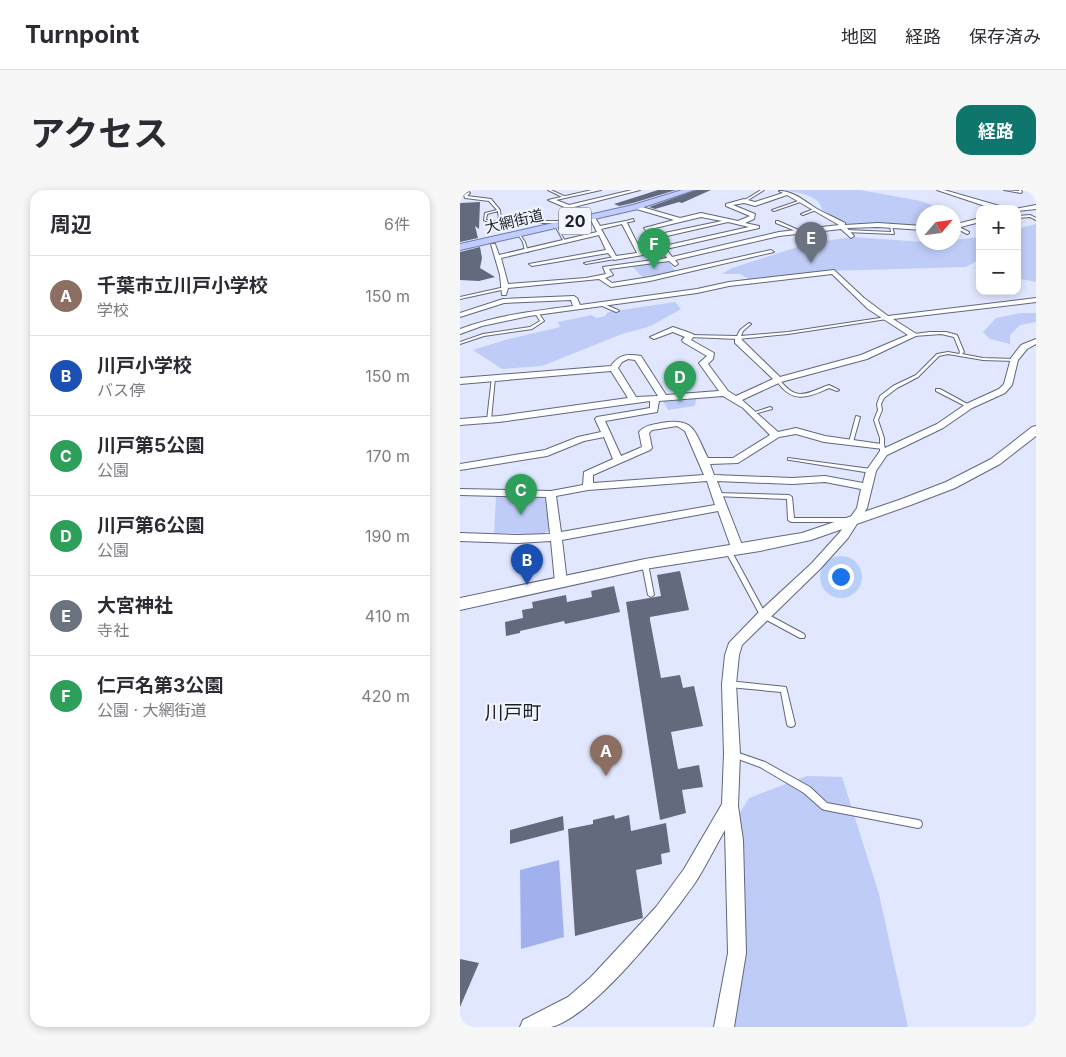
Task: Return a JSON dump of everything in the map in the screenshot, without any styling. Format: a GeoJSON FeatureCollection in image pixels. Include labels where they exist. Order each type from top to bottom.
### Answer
{"type":"FeatureCollection","features":[{"type":"Feature","properties":{"kind":"main road","name":"大網街道"},"geometry":{"type":"LineString","coordinates":[[460,247],[634,207],[689,190]]}},
{"type":"Feature","properties":{"kind":"street"},"geometry":{"type":"LineString","coordinates":[[497,257],[565,242],[600,231],[624,222],[640,254],[614,258],[609,252],[600,231],[592,217],[552,200],[594,190]]}},
{"type":"Feature","properties":{"kind":"street"},"geometry":{"type":"LineString","coordinates":[[569,208],[638,190]]}},
{"type":"Feature","properties":{"kind":"street"},"geometry":{"type":"LineString","coordinates":[[777,190],[789,194],[843,224],[851,236]]}},
{"type":"Feature","properties":{"kind":"street"},"geometry":{"type":"LineString","coordinates":[[939,190],[949,191],[989,205]]}},
{"type":"Feature","properties":{"kind":"street"},"geometry":{"type":"LineString","coordinates":[[739,223],[752,218],[753,215],[728,205],[744,201],[755,204],[789,194]]}},
{"type":"Feature","properties":{"kind":"street"},"geometry":{"type":"LineString","coordinates":[[634,207],[679,220]]}},
{"type":"Feature","properties":{"kind":"street"},"geometry":{"type":"LineString","coordinates":[[1021,209],[1036,207]]}},
{"type":"Feature","properties":{"kind":"street"},"geometry":{"type":"LineString","coordinates":[[662,248],[757,227],[701,215],[647,228],[670,259],[681,272]]}},
{"type":"Feature","properties":{"kind":"street"},"geometry":{"type":"LineString","coordinates":[[654,237],[730,221]]}},
{"type":"Feature","properties":{"kind":"street"},"geometry":{"type":"LineString","coordinates":[[961,225],[976,222]]}},
{"type":"Feature","properties":{"kind":"street"},"geometry":{"type":"LineString","coordinates":[[505,287],[544,284],[574,277],[600,277],[610,275],[605,268],[670,259],[779,234],[844,228],[891,226],[916,228]]}},
{"type":"Feature","properties":{"kind":"street"},"geometry":{"type":"LineString","coordinates":[[720,235],[757,256]]}},
{"type":"Feature","properties":{"kind":"street"},"geometry":{"type":"LineString","coordinates":[[492,245],[505,287],[503,301]]}},
{"type":"Feature","properties":{"kind":"street"},"geometry":{"type":"LineString","coordinates":[[524,252],[544,284]]}},
{"type":"Feature","properties":{"kind":"street"},"geometry":{"type":"LineString","coordinates":[[535,269],[609,252]]}},
{"type":"Feature","properties":{"kind":"street"},"geometry":{"type":"LineString","coordinates":[[600,277],[611,285],[650,280],[714,263],[771,252]]}},
{"type":"Feature","properties":{"kind":"street"},"geometry":{"type":"LineString","coordinates":[[625,257],[631,264]]}},
{"type":"Feature","properties":{"kind":"street"},"geometry":{"type":"LineString","coordinates":[[460,332],[480,324],[537,313],[697,291],[729,284],[834,272],[848,288],[886,318],[914,335]]}},
{"type":"Feature","properties":{"kind":"street"},"geometry":{"type":"LineString","coordinates":[[460,315],[503,301],[574,298],[577,307]]}},
{"type":"Feature","properties":{"kind":"street"},"geometry":{"type":"LineString","coordinates":[[886,318],[1036,300]]}},
{"type":"Feature","properties":{"kind":"street"},"geometry":{"type":"LineString","coordinates":[[654,337],[673,329],[690,336],[686,340],[711,355],[703,363],[725,393],[754,413],[776,435]]}},
{"type":"Feature","properties":{"kind":"street"},"geometry":{"type":"LineString","coordinates":[[734,400],[778,380],[864,356],[914,335]]}},
{"type":"Feature","properties":{"kind":"street"},"geometry":{"type":"LineString","coordinates":[[738,338],[738,341],[778,380]]}},
{"type":"Feature","properties":{"kind":"street"},"geometry":{"type":"LineString","coordinates":[[704,461],[735,461],[776,435],[796,431],[824,439],[851,442],[882,450],[940,426],[969,406],[990,397],[1008,385],[1014,360],[1024,347],[1036,342]]}},
{"type":"Feature","properties":{"kind":"street"},"geometry":{"type":"LineString","coordinates":[[614,368],[619,360],[638,358],[659,397],[654,410],[600,419],[619,461]]}},
{"type":"Feature","properties":{"kind":"street"},"geometry":{"type":"LineString","coordinates":[[460,381],[614,368]]}},
{"type":"Feature","properties":{"kind":"street"},"geometry":{"type":"LineString","coordinates":[[614,368],[633,400]]}},
{"type":"Feature","properties":{"kind":"street"},"geometry":{"type":"LineString","coordinates":[[460,422],[489,420],[659,397],[725,393]]}},
{"type":"Feature","properties":{"kind":"street"},"geometry":{"type":"LineString","coordinates":[[588,487],[588,474],[647,448],[644,432],[649,428],[678,424],[689,429],[704,461],[722,507],[733,551]]}},
{"type":"Feature","properties":{"kind":"street"},"geometry":{"type":"LineString","coordinates":[[460,604],[645,564],[798,539],[930,495],[954,484],[1012,450],[1036,430]]}},
{"type":"Feature","properties":{"kind":"street"},"geometry":{"type":"LineString","coordinates":[[460,467],[547,453],[581,440],[607,434]]}},
{"type":"Feature","properties":{"kind":"street"},"geometry":{"type":"LineString","coordinates":[[724,1027],[737,953],[735,840],[730,806],[732,754],[729,684],[732,655],[736,643],[763,614],[816,566],[844,535],[862,508],[871,471],[882,450]]}},
{"type":"Feature","properties":{"kind":"street"},"geometry":{"type":"LineString","coordinates":[[460,492],[551,494],[588,487],[710,478],[792,481],[825,479],[867,487]]}},
{"type":"Feature","properties":{"kind":"street"},"geometry":{"type":"LineString","coordinates":[[551,494],[561,582]]}},
{"type":"Feature","properties":{"kind":"street"},"geometry":{"type":"LineString","coordinates":[[460,537],[556,537],[722,507]]}},
{"type":"Feature","properties":{"kind":"street"},"geometry":{"type":"LineString","coordinates":[[530,1027],[575,1004],[609,972],[674,898],[690,875],[730,806]]}},
{"type":"Feature","properties":{"kind":"lane"},"geometry":{"type":"LineString","coordinates":[[549,190],[565,197]]}},
{"type":"Feature","properties":{"kind":"lane"},"geometry":{"type":"LineString","coordinates":[[744,201],[763,190]]}},
{"type":"Feature","properties":{"kind":"lane"},"geometry":{"type":"LineString","coordinates":[[1004,190],[1021,192],[1020,190]]}},
{"type":"Feature","properties":{"kind":"lane"},"geometry":{"type":"LineString","coordinates":[[460,194],[469,192]]}},
{"type":"Feature","properties":{"kind":"lane"},"geometry":{"type":"LineString","coordinates":[[469,192],[465,196],[466,198],[490,200],[499,210],[500,220],[503,222]]}},
{"type":"Feature","properties":{"kind":"lane"},"geometry":{"type":"LineString","coordinates":[[460,199],[490,200]]}},
{"type":"Feature","properties":{"kind":"lane"},"geometry":{"type":"LineString","coordinates":[[773,210],[802,201]]}},
{"type":"Feature","properties":{"kind":"lane"},"geometry":{"type":"LineString","coordinates":[[499,210],[486,213],[485,220],[503,222],[570,222]]}},
{"type":"Feature","properties":{"kind":"lane"},"geometry":{"type":"LineString","coordinates":[[802,214],[815,210]]}},
{"type":"Feature","properties":{"kind":"lane"},"geometry":{"type":"LineString","coordinates":[[1021,217],[1036,218]]}},
{"type":"Feature","properties":{"kind":"lane"},"geometry":{"type":"LineString","coordinates":[[624,222],[633,220]]}},
{"type":"Feature","properties":{"kind":"lane"},"geometry":{"type":"LineString","coordinates":[[777,222],[802,232]]}},
{"type":"Feature","properties":{"kind":"lane"},"geometry":{"type":"LineString","coordinates":[[555,226],[565,242]]}},
{"type":"Feature","properties":{"kind":"lane"},"geometry":{"type":"LineString","coordinates":[[961,230],[968,234]]}},
{"type":"Feature","properties":{"kind":"lane"},"geometry":{"type":"LineString","coordinates":[[518,234],[524,242],[524,252]]}},
{"type":"Feature","properties":{"kind":"lane"},"geometry":{"type":"LineString","coordinates":[[586,263],[614,258]]}},
{"type":"Feature","properties":{"kind":"lane"},"geometry":{"type":"LineString","coordinates":[[460,298],[505,287]]}},
{"type":"Feature","properties":{"kind":"lane"},"geometry":{"type":"LineString","coordinates":[[601,304],[617,311]]}},
{"type":"Feature","properties":{"kind":"lane"},"geometry":{"type":"LineString","coordinates":[[460,343],[483,335],[531,328],[542,321],[537,313]]}},
{"type":"Feature","properties":{"kind":"lane"},"geometry":{"type":"LineString","coordinates":[[690,336],[738,338],[791,333],[886,318]]}},
{"type":"Feature","properties":{"kind":"lane"},"geometry":{"type":"LineString","coordinates":[[738,338],[741,331],[749,324]]}},
{"type":"Feature","properties":{"kind":"lane"},"geometry":{"type":"LineString","coordinates":[[914,335],[941,333],[956,336],[962,352],[960,355]]}},
{"type":"Feature","properties":{"kind":"lane"},"geometry":{"type":"LineString","coordinates":[[882,450],[882,438],[876,420],[880,410],[878,404],[882,397],[895,387],[917,376],[938,354],[948,353],[983,359],[1014,360]]}},
{"type":"Feature","properties":{"kind":"lane"},"geometry":{"type":"LineString","coordinates":[[489,420],[494,378]]}},
{"type":"Feature","properties":{"kind":"lane"},"geometry":{"type":"LineString","coordinates":[[778,380],[780,384],[796,397],[802,397],[829,386],[837,390]]}},
{"type":"Feature","properties":{"kind":"lane"},"geometry":{"type":"LineString","coordinates":[[938,390],[969,406]]}},
{"type":"Feature","properties":{"kind":"lane"},"geometry":{"type":"LineString","coordinates":[[873,402],[878,404]]}},
{"type":"Feature","properties":{"kind":"lane"},"geometry":{"type":"LineString","coordinates":[[754,413],[770,408]]}},
{"type":"Feature","properties":{"kind":"lane"},"geometry":{"type":"LineString","coordinates":[[851,442],[858,417]]}},
{"type":"Feature","properties":{"kind":"lane"},"geometry":{"type":"LineString","coordinates":[[790,459],[871,471]]}},
{"type":"Feature","properties":{"kind":"lane"},"geometry":{"type":"LineString","coordinates":[[716,495],[789,498],[791,520],[854,520]]}},
{"type":"Feature","properties":{"kind":"lane"},"geometry":{"type":"LineString","coordinates":[[733,551],[763,614],[802,636]]}},
{"type":"Feature","properties":{"kind":"lane"},"geometry":{"type":"LineString","coordinates":[[645,564],[651,596]]}},
{"type":"Feature","properties":{"kind":"lane"},"geometry":{"type":"LineString","coordinates":[[729,684],[784,689],[791,724]]}},
{"type":"Feature","properties":{"kind":"lane"},"geometry":{"type":"LineString","coordinates":[[732,754],[762,764],[807,790],[825,806],[918,824]]}},
{"type":"Feature","properties":{"kind":"shaded area"},"geometry":{"type":"Polygon","coordinates":[[[784,190],[860,190],[921,201],[932,205],[916,205],[916,227],[847,225],[822,210],[813,197],[784,190]]]}},
{"type":"Feature","properties":{"kind":"shaded area"},"geometry":{"type":"Polygon","coordinates":[[[1036,224],[1036,282],[1021,279],[1021,228],[1036,224]]]}},
{"type":"Feature","properties":{"kind":"shaded area"},"geometry":{"type":"Polygon","coordinates":[[[853,237],[916,242],[916,250],[961,250],[961,239],[976,237],[976,261],[966,267],[827,271],[752,281],[740,274],[722,274],[732,268],[810,243],[853,237]]]}},
{"type":"Feature","properties":{"kind":"shaded area"},"geometry":{"type":"Polygon","coordinates":[[[668,261],[676,272],[644,279],[632,266],[668,261]]]}},
{"type":"Feature","properties":{"kind":"shaded area"},"geometry":{"type":"Polygon","coordinates":[[[675,302],[681,309],[651,326],[622,334],[542,366],[502,369],[473,350],[560,327],[558,322],[592,315],[596,318],[605,316],[608,312],[675,302]]]}},
{"type":"Feature","properties":{"kind":"shaded area"},"geometry":{"type":"Polygon","coordinates":[[[1021,313],[1036,313],[1036,322],[1020,325],[1010,335],[1010,344],[990,339],[983,332],[996,318],[1021,313]]]}},
{"type":"Feature","properties":{"kind":"shaded area"},"geometry":{"type":"Polygon","coordinates":[[[696,398],[695,406],[668,410],[662,399],[696,398]]]}},
{"type":"Feature","properties":{"kind":"shaded area"},"geometry":{"type":"Polygon","coordinates":[[[496,497],[542,497],[546,500],[549,530],[544,534],[494,533],[496,497]]]}},
{"type":"Feature","properties":{"kind":"shaded area"},"geometry":{"type":"Polygon","coordinates":[[[807,776],[842,777],[879,894],[908,1027],[731,1027],[738,816],[749,798],[807,776]]]}},
{"type":"Feature","properties":{"kind":"shaded area"},"geometry":{"type":"Polygon","coordinates":[[[559,860],[564,937],[521,949],[520,870],[559,860]]]}},
{"type":"Feature","properties":{"kind":"building"},"geometry":{"type":"Polygon","coordinates":[[[658,190],[676,190],[633,203],[619,206],[614,204],[658,190]]]}},
{"type":"Feature","properties":{"kind":"building"},"geometry":{"type":"Polygon","coordinates":[[[696,190],[711,190],[682,203],[679,202],[655,209],[649,207],[696,190]]]}},
{"type":"Feature","properties":{"kind":"building"},"geometry":{"type":"Polygon","coordinates":[[[480,202],[479,229],[475,226],[478,238],[460,242],[460,203],[480,202]]]}},
{"type":"Feature","properties":{"kind":"building"},"geometry":{"type":"Polygon","coordinates":[[[480,247],[482,258],[480,268],[495,277],[479,281],[460,280],[460,252],[480,247]]]}},
{"type":"Feature","properties":{"kind":"building"},"geometry":{"type":"Polygon","coordinates":[[[680,571],[689,610],[650,617],[650,620],[661,678],[680,675],[683,688],[694,686],[703,726],[671,732],[678,769],[699,765],[703,787],[682,790],[686,813],[660,820],[626,602],[661,596],[657,575],[680,571]]]}},
{"type":"Feature","properties":{"kind":"building"},"geometry":{"type":"Polygon","coordinates":[[[614,586],[620,612],[565,624],[564,621],[506,636],[505,622],[523,618],[522,610],[533,608],[532,602],[566,595],[567,602],[592,597],[591,591],[614,586]]]}},
{"type":"Feature","properties":{"kind":"building"},"geometry":{"type":"Polygon","coordinates":[[[614,815],[615,819],[629,815],[631,831],[666,823],[670,852],[661,854],[662,864],[636,870],[643,918],[575,936],[568,829],[593,824],[593,820],[614,815]]]}},
{"type":"Feature","properties":{"kind":"building"},"geometry":{"type":"Polygon","coordinates":[[[563,816],[564,830],[510,844],[510,830],[563,816]]]}},
{"type":"Feature","properties":{"kind":"building"},"geometry":{"type":"Polygon","coordinates":[[[460,959],[479,963],[460,1007],[460,959]]]}},
{"type":"Feature","properties":{"kind":"place","name":"大宮神社"},"geometry":{"type":"Point","coordinates":[811,263]}},
{"type":"Feature","properties":{"kind":"place","name":"仁戸名第3公園"},"geometry":{"type":"Point","coordinates":[654,269]}},
{"type":"Feature","properties":{"kind":"place","name":"川戸第6公園"},"geometry":{"type":"Point","coordinates":[680,402]}},
{"type":"Feature","properties":{"kind":"place","name":"川戸第5公園"},"geometry":{"type":"Point","coordinates":[521,515]}},
{"type":"Feature","properties":{"kind":"place","name":"川戸小学校"},"geometry":{"type":"Point","coordinates":[527,585]}},
{"type":"Feature","properties":{"kind":"place","name":"千葉市立川戸小学校"},"geometry":{"type":"Point","coordinates":[606,776]}},
{"type":"Feature","properties":{"kind":"district","name":"川戸町"},"geometry":{"type":"Point","coordinates":[513,712]}}]}
